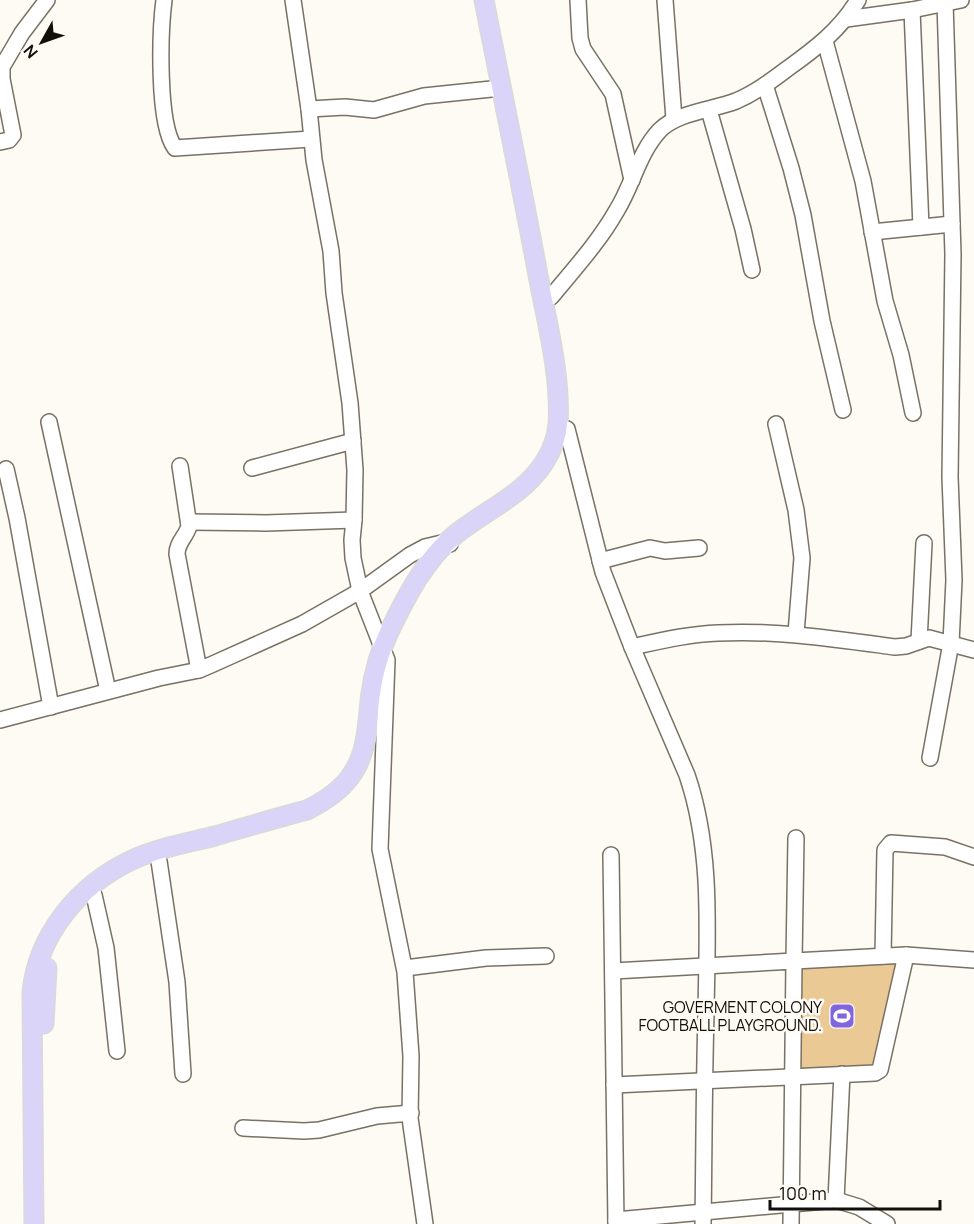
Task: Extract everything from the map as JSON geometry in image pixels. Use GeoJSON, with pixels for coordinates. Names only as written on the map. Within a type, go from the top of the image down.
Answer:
{"type":"FeatureCollection","features":[{"type":"Feature","properties":{"kind":"main road"},"geometry":{"type":"LineString","coordinates":[[34,1224],[32,992],[34,971],[55,926],[91,886],[131,860],[307,810],[322,802],[342,786],[356,767],[366,739],[371,692],[377,664],[418,591],[462,529],[518,492],[534,478],[554,444],[558,426],[556,376],[484,0]]}},
{"type":"Feature","properties":{"kind":"main road"},"geometry":{"type":"LineString","coordinates":[[450,544],[516,505],[543,482],[557,459],[567,429],[568,411],[564,368],[495,0]]}},
{"type":"Feature","properties":{"kind":"main road"},"geometry":{"type":"LineString","coordinates":[[43,1224],[41,1178],[45,975],[56,941],[70,920],[94,895],[132,871],[159,861],[284,827],[319,814],[345,794],[357,780],[369,759],[384,653]]}},
{"type":"Feature","properties":{"kind":"street"},"geometry":{"type":"LineString","coordinates":[[0,142],[9,140],[13,135],[2,79],[2,67],[22,33],[47,0]]}},
{"type":"Feature","properties":{"kind":"street"},"geometry":{"type":"LineString","coordinates":[[164,0],[161,67],[166,121],[172,144],[176,148],[311,139]]}},
{"type":"Feature","properties":{"kind":"street"},"geometry":{"type":"LineString","coordinates":[[293,0],[309,109],[311,139],[331,251],[334,293],[350,403],[356,478],[352,549],[360,591],[384,653],[380,849],[405,968],[411,1056],[411,1113],[425,1224]]}},
{"type":"Feature","properties":{"kind":"street"},"geometry":{"type":"LineString","coordinates":[[578,0],[580,38],[583,49],[613,94],[632,180]]}},
{"type":"Feature","properties":{"kind":"street"},"geometry":{"type":"LineString","coordinates":[[665,0],[674,119]]}},
{"type":"Feature","properties":{"kind":"street"},"geometry":{"type":"LineString","coordinates":[[551,297],[612,220],[645,150],[661,129],[674,119],[738,100],[765,85],[825,41],[846,19],[858,0]]}},
{"type":"Feature","properties":{"kind":"street"},"geometry":{"type":"LineString","coordinates":[[846,19],[962,0]]}},
{"type":"Feature","properties":{"kind":"street"},"geometry":{"type":"LineString","coordinates":[[930,758],[951,643],[954,580],[950,477],[952,224],[945,3]]}},
{"type":"Feature","properties":{"kind":"street"},"geometry":{"type":"LineString","coordinates":[[912,10],[921,227]]}},
{"type":"Feature","properties":{"kind":"street"},"geometry":{"type":"LineString","coordinates":[[825,41],[863,181],[885,301],[901,355],[913,413]]}},
{"type":"Feature","properties":{"kind":"street"},"geometry":{"type":"LineString","coordinates":[[765,85],[791,168],[822,321],[843,410]]}},
{"type":"Feature","properties":{"kind":"street"},"geometry":{"type":"LineString","coordinates":[[309,109],[345,107],[374,110],[424,96],[501,88]]}},
{"type":"Feature","properties":{"kind":"street"},"geometry":{"type":"LineString","coordinates":[[709,110],[744,229],[752,270]]}},
{"type":"Feature","properties":{"kind":"street"},"geometry":{"type":"LineString","coordinates":[[872,232],[952,224]]}},
{"type":"Feature","properties":{"kind":"street"},"geometry":{"type":"LineString","coordinates":[[49,422],[108,691]]}},
{"type":"Feature","properties":{"kind":"street"},"geometry":{"type":"LineString","coordinates":[[776,424],[796,510],[802,558],[796,633]]}},
{"type":"Feature","properties":{"kind":"street"},"geometry":{"type":"LineString","coordinates":[[567,429],[600,561],[632,647],[687,775],[698,814],[706,866],[704,1218]]}},
{"type":"Feature","properties":{"kind":"street"},"geometry":{"type":"LineString","coordinates":[[252,468],[353,441]]}},
{"type":"Feature","properties":{"kind":"street"},"geometry":{"type":"LineString","coordinates":[[180,466],[189,522],[188,532],[177,545],[177,554],[199,670]]}},
{"type":"Feature","properties":{"kind":"street"},"geometry":{"type":"LineString","coordinates":[[6,469],[51,707]]}},
{"type":"Feature","properties":{"kind":"street"},"geometry":{"type":"LineString","coordinates":[[189,522],[266,523],[354,520]]}},
{"type":"Feature","properties":{"kind":"street"},"geometry":{"type":"LineString","coordinates":[[920,641],[924,543]]}},
{"type":"Feature","properties":{"kind":"street"},"geometry":{"type":"LineString","coordinates":[[0,720],[108,691],[199,670],[274,638],[360,591],[425,547],[450,544]]}},
{"type":"Feature","properties":{"kind":"street"},"geometry":{"type":"LineString","coordinates":[[600,561],[650,548],[665,551],[699,548]]}},
{"type":"Feature","properties":{"kind":"street"},"geometry":{"type":"LineString","coordinates":[[632,647],[684,636],[718,633],[796,633],[896,647],[929,639],[974,650]]}},
{"type":"Feature","properties":{"kind":"street"},"geometry":{"type":"LineString","coordinates":[[791,1224],[796,838]]}},
{"type":"Feature","properties":{"kind":"street"},"geometry":{"type":"LineString","coordinates":[[883,956],[886,847],[891,843],[930,845],[945,847],[974,857]]}},
{"type":"Feature","properties":{"kind":"street"},"geometry":{"type":"LineString","coordinates":[[611,855],[616,1222],[704,1218],[793,1204],[836,1200],[859,1207],[882,1223]]}},
{"type":"Feature","properties":{"kind":"street"},"geometry":{"type":"LineString","coordinates":[[159,861],[177,982],[183,1074]]}},
{"type":"Feature","properties":{"kind":"street"},"geometry":{"type":"LineString","coordinates":[[94,895],[105,948],[117,1051]]}},
{"type":"Feature","properties":{"kind":"street"},"geometry":{"type":"LineString","coordinates":[[613,971],[706,964],[906,955],[974,960]]}},
{"type":"Feature","properties":{"kind":"street"},"geometry":{"type":"LineString","coordinates":[[614,1085],[875,1073],[881,1068],[906,955]]}},
{"type":"Feature","properties":{"kind":"street"},"geometry":{"type":"LineString","coordinates":[[405,968],[486,958],[546,956]]}},
{"type":"Feature","properties":{"kind":"street"},"geometry":{"type":"LineString","coordinates":[[836,1200],[842,1074]]}},
{"type":"Feature","properties":{"kind":"street"},"geometry":{"type":"LineString","coordinates":[[243,1128],[319,1130],[376,1116],[411,1113]]}},
{"type":"Feature","properties":{"kind":"shaded area","name":"GOVERMENT COLONY FOOTBALL PLAYGROUND."},"geometry":{"type":"Polygon","coordinates":[[[904,957],[875,1070],[794,1075],[798,963],[904,957]]]}},
{"type":"Feature","properties":{"kind":"place","name":"GOVERMENT COLONY FOOTBALL PLAYGROUND."},"geometry":{"type":"Point","coordinates":[842,1016]}}]}
